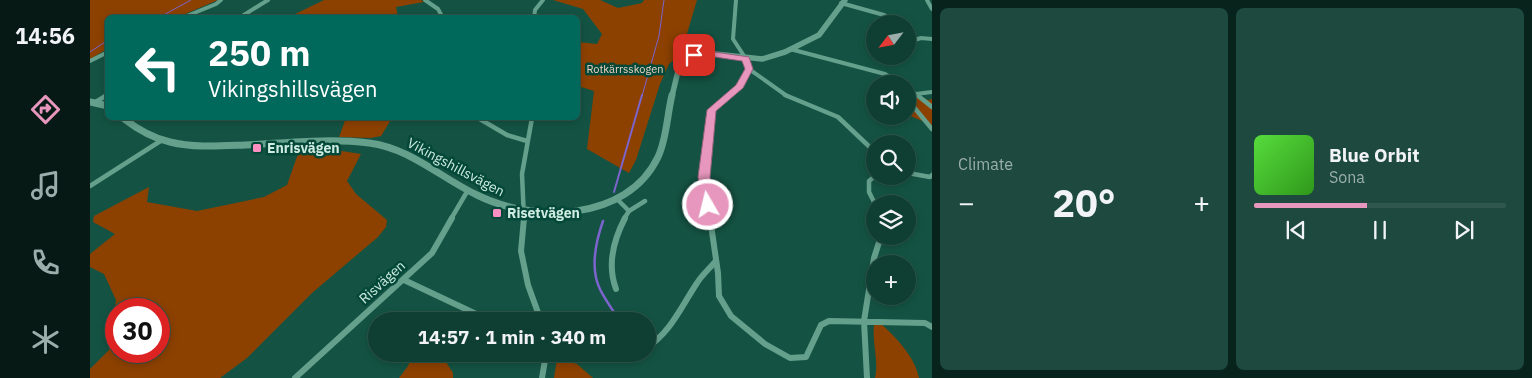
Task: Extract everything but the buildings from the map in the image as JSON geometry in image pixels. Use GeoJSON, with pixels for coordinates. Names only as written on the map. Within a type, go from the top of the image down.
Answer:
{"type":"FeatureCollection","features":[{"type":"Feature","properties":{"kind":"street"},"geometry":{"type":"LineString","coordinates":[[189,15],[221,0]]}},
{"type":"Feature","properties":{"kind":"street"},"geometry":{"type":"LineString","coordinates":[[243,15],[268,0]]}},
{"type":"Feature","properties":{"kind":"street"},"geometry":{"type":"LineString","coordinates":[[425,0],[438,9],[441,15]]}},
{"type":"Feature","properties":{"kind":"street"},"geometry":{"type":"LineString","coordinates":[[534,15],[535,10],[543,0]]}},
{"type":"Feature","properties":{"kind":"street"},"geometry":{"type":"LineString","coordinates":[[736,0],[732,39],[746,59],[749,69],[788,96],[838,116],[866,143]]}},
{"type":"Feature","properties":{"kind":"street"},"geometry":{"type":"LineString","coordinates":[[927,0],[932,7]]}},
{"type":"Feature","properties":{"kind":"street"},"geometry":{"type":"LineString","coordinates":[[843,2],[884,15]]}},
{"type":"Feature","properties":{"kind":"street","name":"Vikingshillsvägen"},"geometry":{"type":"LineString","coordinates":[[126,120],[136,128],[162,140],[181,144],[348,142],[383,145],[409,156],[496,204],[525,210],[578,211],[601,205],[616,198],[642,181],[657,158],[682,63],[691,56],[708,53],[746,59],[765,59],[822,33],[843,2]]}},
{"type":"Feature","properties":{"kind":"street"},"geometry":{"type":"LineString","coordinates":[[916,40],[932,39]]}},
{"type":"Feature","properties":{"kind":"street"},"geometry":{"type":"LineString","coordinates":[[790,49],[887,75]]}},
{"type":"Feature","properties":{"kind":"street"},"geometry":{"type":"LineString","coordinates":[[90,61],[105,54]]}},
{"type":"Feature","properties":{"kind":"street"},"geometry":{"type":"LineString","coordinates":[[749,69],[740,86],[711,110],[704,177],[719,296],[731,316],[765,344],[790,358],[806,357],[821,325],[829,320],[925,323],[932,327]]}},
{"type":"Feature","properties":{"kind":"street"},"geometry":{"type":"LineString","coordinates":[[916,94],[932,92]]}},
{"type":"Feature","properties":{"kind":"street"},"geometry":{"type":"LineString","coordinates":[[916,94],[932,107]]}},
{"type":"Feature","properties":{"kind":"street"},"geometry":{"type":"LineString","coordinates":[[92,102],[105,96]]}},
{"type":"Feature","properties":{"kind":"street"},"geometry":{"type":"LineString","coordinates":[[92,102],[105,105]]}},
{"type":"Feature","properties":{"kind":"street"},"geometry":{"type":"LineString","coordinates":[[916,110],[932,129]]}},
{"type":"Feature","properties":{"kind":"street"},"geometry":{"type":"LineString","coordinates":[[481,120],[504,135],[515,140],[526,141]]}},
{"type":"Feature","properties":{"kind":"street"},"geometry":{"type":"LineString","coordinates":[[531,120],[526,141],[522,174],[525,210],[521,237],[523,268],[538,312]]}},
{"type":"Feature","properties":{"kind":"street"},"geometry":{"type":"LineString","coordinates":[[90,186],[162,140]]}},
{"type":"Feature","properties":{"kind":"street"},"geometry":{"type":"LineString","coordinates":[[916,174],[931,177]]}},
{"type":"Feature","properties":{"kind":"street","name":"Risvägen"},"geometry":{"type":"LineString","coordinates":[[295,378],[404,280],[439,244],[456,207],[468,190]]}},
{"type":"Feature","properties":{"kind":"street"},"geometry":{"type":"LineString","coordinates":[[616,198],[629,211]]}},
{"type":"Feature","properties":{"kind":"street"},"geometry":{"type":"LineString","coordinates":[[616,289],[610,276],[613,254],[622,224],[629,211],[644,201]]}},
{"type":"Feature","properties":{"kind":"street"},"geometry":{"type":"LineString","coordinates":[[867,378],[864,321],[874,258],[878,245]]}},
{"type":"Feature","properties":{"kind":"street"},"geometry":{"type":"LineString","coordinates":[[656,343],[685,304],[698,282],[716,262]]}},
{"type":"Feature","properties":{"kind":"street"},"geometry":{"type":"LineString","coordinates":[[404,280],[472,312]]}},
{"type":"Feature","properties":{"kind":"street"},"geometry":{"type":"LineString","coordinates":[[542,378],[545,362]]}},
{"type":"Feature","properties":{"kind":"green space"},"geometry":{"type":"Polygon","coordinates":[[[90,0],[218,0],[183,15],[105,15],[105,50],[90,59],[90,0]]]}},
{"type":"Feature","properties":{"kind":"green space"},"geometry":{"type":"Polygon","coordinates":[[[324,0],[421,0],[424,2],[396,7],[398,15],[293,15],[324,0]]]}},
{"type":"Feature","properties":{"kind":"green space","name":"Rotkärrsskogen"},"geometry":{"type":"Polygon","coordinates":[[[553,0],[600,0],[618,8],[642,3],[644,0],[697,0],[681,54],[669,64],[660,84],[636,160],[629,173],[587,149],[594,91],[580,87],[580,42],[597,44],[602,34],[583,9],[553,0]]]}},
{"type":"Feature","properties":{"kind":"green space"},"geometry":{"type":"Polygon","coordinates":[[[916,98],[932,99],[932,125],[916,118],[916,98]]]}},
{"type":"Feature","properties":{"kind":"green space"},"geometry":{"type":"Polygon","coordinates":[[[345,120],[391,120],[381,136],[371,138],[339,137],[345,120]]]}},
{"type":"Feature","properties":{"kind":"green space"},"geometry":{"type":"Polygon","coordinates":[[[329,149],[361,154],[347,181],[356,194],[387,220],[386,227],[378,237],[312,293],[247,358],[220,378],[90,378],[90,369],[105,354],[105,363],[170,363],[170,298],[115,298],[104,274],[90,267],[90,254],[115,234],[93,222],[94,216],[149,187],[147,202],[197,211],[264,197],[287,185],[299,151],[329,149]]]}},
{"type":"Feature","properties":{"kind":"green space"},"geometry":{"type":"Polygon","coordinates":[[[880,323],[909,355],[919,378],[875,378],[874,325],[880,323]]]}},
{"type":"Feature","properties":{"kind":"green space"},"geometry":{"type":"Polygon","coordinates":[[[410,362],[446,362],[453,373],[453,378],[399,378],[410,362]]]}},
{"type":"Feature","properties":{"kind":"green space"},"geometry":{"type":"Polygon","coordinates":[[[557,362],[569,362],[577,364],[593,378],[554,378],[557,362]]]}},
{"type":"Feature","properties":{"kind":"waterway"},"geometry":{"type":"LineString","coordinates":[[164,15],[191,0]]}},
{"type":"Feature","properties":{"kind":"waterway"},"geometry":{"type":"LineString","coordinates":[[642,96],[659,36],[664,0]]}},
{"type":"Feature","properties":{"kind":"waterway"},"geometry":{"type":"LineString","coordinates":[[90,52],[105,42]]}},
{"type":"Feature","properties":{"kind":"waterway"},"geometry":{"type":"LineString","coordinates":[[614,192],[642,95]]}},
{"type":"Feature","properties":{"kind":"waterway"},"geometry":{"type":"LineString","coordinates":[[603,221],[596,245],[595,271],[601,291],[614,312]]}},
{"type":"Feature","properties":{"kind":"place","name":"Enrisvägen"},"geometry":{"type":"Point","coordinates":[257,148]}},
{"type":"Feature","properties":{"kind":"place","name":"Risetvägen"},"geometry":{"type":"Point","coordinates":[497,213]}},
{"type":"Feature","properties":{"kind":"route"},"geometry":{"type":"LineString","coordinates":[[694,55],[708,53],[746,59],[749,69],[740,86],[711,110],[704,177],[708,205]]}}]}
